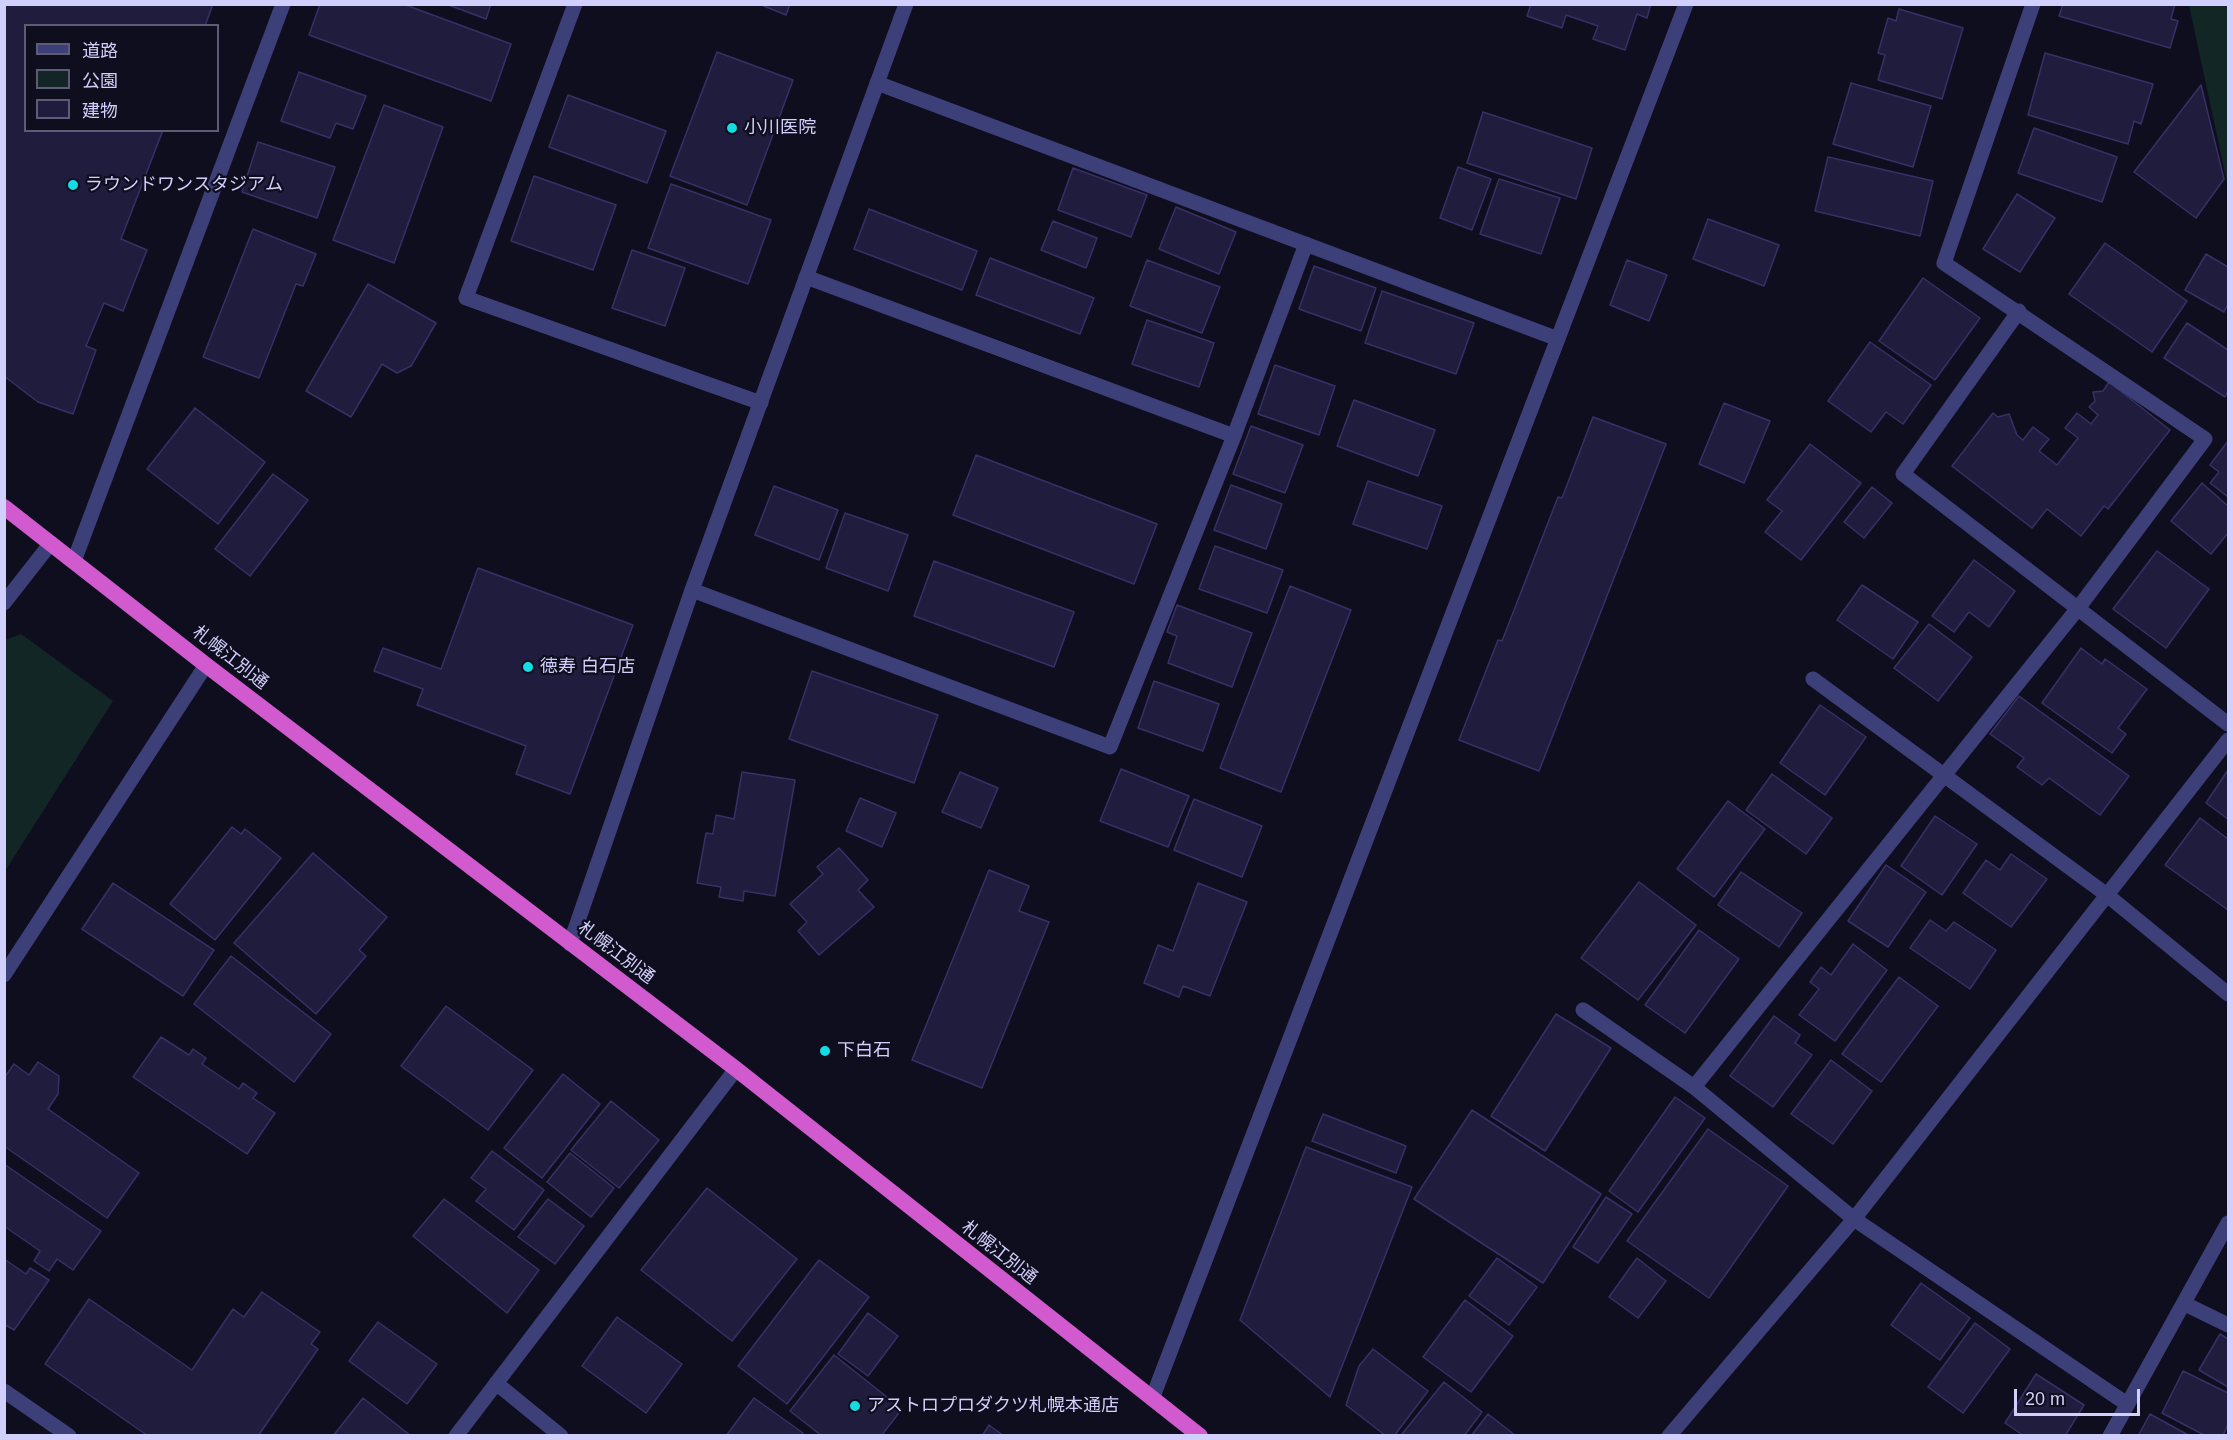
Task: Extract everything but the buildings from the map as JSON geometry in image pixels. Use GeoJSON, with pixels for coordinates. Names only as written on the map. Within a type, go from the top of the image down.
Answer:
{"type":"FeatureCollection","features":[{"type":"Feature","properties":{"kind":"highway","name":"札幌江別通"},"geometry":{"type":"LineString","coordinates":[[4,507],[206,665],[736,1069],[1200,1436]]}},
{"type":"Feature","properties":{"kind":"street"},"geometry":{"type":"LineString","coordinates":[[74,561],[283,4]]}},
{"type":"Feature","properties":{"kind":"street"},"geometry":{"type":"LineString","coordinates":[[575,4],[466,298],[761,403]]}},
{"type":"Feature","properties":{"kind":"street"},"geometry":{"type":"LineString","coordinates":[[570,944],[692,591],[906,4]]}},
{"type":"Feature","properties":{"kind":"street"},"geometry":{"type":"LineString","coordinates":[[1152,1399],[1686,4]]}},
{"type":"Feature","properties":{"kind":"street"},"geometry":{"type":"LineString","coordinates":[[1694,1087],[2079,607],[2205,440],[2019,311],[1944,263],[2033,4]]}},
{"type":"Feature","properties":{"kind":"street"},"geometry":{"type":"LineString","coordinates":[[877,82],[1558,339]]}},
{"type":"Feature","properties":{"kind":"street"},"geometry":{"type":"LineString","coordinates":[[692,591],[1110,747],[1234,436],[1306,244]]}},
{"type":"Feature","properties":{"kind":"street"},"geometry":{"type":"LineString","coordinates":[[806,277],[1234,436]]}},
{"type":"Feature","properties":{"kind":"street"},"geometry":{"type":"LineString","coordinates":[[2019,311],[1903,474],[2229,723]]}},
{"type":"Feature","properties":{"kind":"street"},"geometry":{"type":"LineString","coordinates":[[4,603],[51,543]]}},
{"type":"Feature","properties":{"kind":"street"},"geometry":{"type":"LineString","coordinates":[[4,975],[206,665]]}},
{"type":"Feature","properties":{"kind":"street"},"geometry":{"type":"LineString","coordinates":[[1813,679],[2107,895],[2229,994]]}},
{"type":"Feature","properties":{"kind":"street"},"geometry":{"type":"LineString","coordinates":[[1670,1436],[1854,1219],[2229,740]]}},
{"type":"Feature","properties":{"kind":"street"},"geometry":{"type":"LineString","coordinates":[[1583,1010],[1694,1087],[1854,1219],[2127,1404]]}},
{"type":"Feature","properties":{"kind":"street"},"geometry":{"type":"LineString","coordinates":[[456,1436],[736,1069]]}},
{"type":"Feature","properties":{"kind":"street"},"geometry":{"type":"LineString","coordinates":[[2110,1436],[2229,1223]]}},
{"type":"Feature","properties":{"kind":"street"},"geometry":{"type":"LineString","coordinates":[[2185,1304],[2229,1325]]}},
{"type":"Feature","properties":{"kind":"street"},"geometry":{"type":"LineString","coordinates":[[496,1383],[561,1436]]}},
{"type":"Feature","properties":{"kind":"street"},"geometry":{"type":"LineString","coordinates":[[4,1391],[69,1436]]}},
{"type":"Feature","properties":{"kind":"green space"},"geometry":{"type":"Polygon","coordinates":[[[2189,5],[2228,5],[2228,187],[2189,5]]]}},
{"type":"Feature","properties":{"kind":"green space"},"geometry":{"type":"Polygon","coordinates":[[[21,634],[113,701],[5,871],[5,640],[21,634]]]}},
{"type":"Feature","properties":{"kind":"place","name":"小川医院"},"geometry":{"type":"Point","coordinates":[732,128]}},
{"type":"Feature","properties":{"kind":"place","name":"ラウンドワンスタジアム"},"geometry":{"type":"Point","coordinates":[73,185]}},
{"type":"Feature","properties":{"kind":"place","name":"徳寿 白石店"},"geometry":{"type":"Point","coordinates":[528,667]}},
{"type":"Feature","properties":{"kind":"place","name":"下白石"},"geometry":{"type":"Point","coordinates":[825,1051]}},
{"type":"Feature","properties":{"kind":"place","name":"アストロプロダクツ札幌本通店"},"geometry":{"type":"Point","coordinates":[855,1406]}}]}
